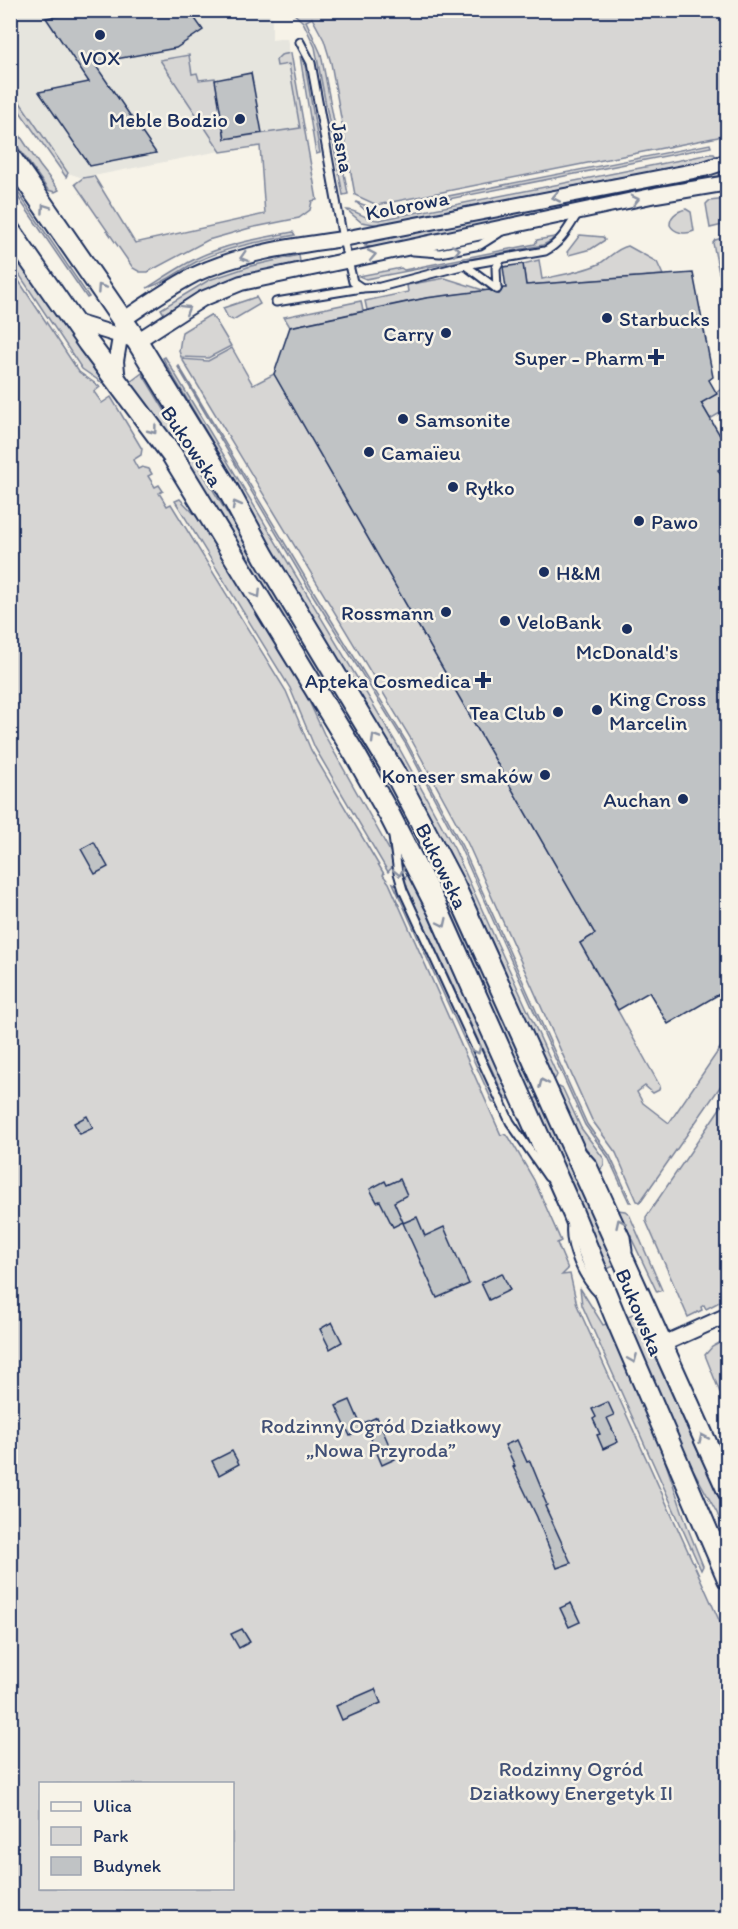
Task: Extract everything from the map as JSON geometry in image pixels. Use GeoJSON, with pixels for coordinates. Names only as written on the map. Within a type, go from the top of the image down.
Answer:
{"type":"FeatureCollection","features":[{"type":"Feature","properties":{"kind":"main road","name":"Bukowska"},"geometry":{"type":"LineString","coordinates":[[10,157],[227,488],[264,556],[363,719],[424,826],[455,887],[728,1491]]}},
{"type":"Feature","properties":{"kind":"main road","name":"Bukowska"},"geometry":{"type":"LineString","coordinates":[[10,231],[72,321],[172,455],[338,726],[389,814],[442,921],[573,1214],[610,1306],[728,1579]]}},
{"type":"Feature","properties":{"kind":"street","name":"Kolorowa"},"geometry":{"type":"LineString","coordinates":[[126,332],[177,285],[217,266],[252,255],[301,245],[343,240],[704,169],[728,161]]}},
{"type":"Feature","properties":{"kind":"street","name":"Kolorowa"},"geometry":{"type":"LineString","coordinates":[[126,332],[216,292],[261,278],[672,192],[728,183]]}},
{"type":"Feature","properties":{"kind":"street"},"geometry":{"type":"LineString","coordinates":[[72,321],[126,332],[116,361],[118,383]]}},
{"type":"Feature","properties":{"kind":"street"},"geometry":{"type":"LineString","coordinates":[[661,1345],[728,1315]]}},
{"type":"Feature","properties":{"kind":"lane","name":"Jasna"},"geometry":{"type":"LineString","coordinates":[[300,42],[311,63],[347,260],[354,282],[362,288]]}},
{"type":"Feature","properties":{"kind":"lane"},"geometry":{"type":"LineString","coordinates":[[276,302],[380,287],[465,265],[546,251],[554,247],[563,237],[578,213]]}},
{"type":"Feature","properties":{"kind":"lane"},"geometry":{"type":"LineString","coordinates":[[465,265],[498,289],[496,268],[501,259]]}},
{"type":"Feature","properties":{"kind":"shaded area"},"geometry":{"type":"Polygon","coordinates":[[[10,11],[267,11],[272,18],[272,40],[287,38],[306,137],[83,178],[68,173],[11,89],[10,11]]]}},
{"type":"Feature","properties":{"kind":"green space"},"geometry":{"type":"Polygon","coordinates":[[[291,11],[727,11],[727,127],[718,137],[377,205],[355,195],[331,63],[324,40],[312,18],[306,21],[321,54],[348,194],[343,195],[315,47],[303,22],[291,11]]]}},
{"type":"Feature","properties":{"kind":"green space"},"geometry":{"type":"Polygon","coordinates":[[[291,53],[317,200],[312,201],[310,210],[299,218],[208,240],[148,272],[140,272],[133,268],[75,184],[83,178],[94,176],[135,243],[265,214],[260,146],[221,152],[160,60],[189,55],[192,74],[197,73],[199,80],[215,78],[225,139],[300,128],[289,64],[277,66],[276,60],[281,55],[291,53]]]}},
{"type":"Feature","properties":{"kind":"green space"},"geometry":{"type":"Polygon","coordinates":[[[300,56],[305,65],[320,153],[316,154],[300,56]]]}},
{"type":"Feature","properties":{"kind":"green space"},"geometry":{"type":"Polygon","coordinates":[[[11,89],[68,173],[66,177],[11,99],[11,89]]]}},
{"type":"Feature","properties":{"kind":"green space"},"geometry":{"type":"Polygon","coordinates":[[[11,122],[59,190],[55,192],[48,190],[11,137],[11,122]]]}},
{"type":"Feature","properties":{"kind":"green space"},"geometry":{"type":"Polygon","coordinates":[[[710,144],[711,147],[378,213],[366,211],[356,202],[378,210],[710,144]]]}},
{"type":"Feature","properties":{"kind":"green space"},"geometry":{"type":"Polygon","coordinates":[[[714,154],[718,159],[652,174],[615,178],[380,225],[361,222],[347,210],[379,220],[714,154]]]}},
{"type":"Feature","properties":{"kind":"green space"},"geometry":{"type":"Polygon","coordinates":[[[719,170],[720,179],[375,247],[365,246],[368,242],[719,170]]]}},
{"type":"Feature","properties":{"kind":"green space"},"geometry":{"type":"Polygon","coordinates":[[[11,182],[89,297],[87,298],[11,187],[11,182]]]}},
{"type":"Feature","properties":{"kind":"green space"},"geometry":{"type":"Polygon","coordinates":[[[727,199],[727,224],[710,228],[706,204],[709,201],[727,199]]]}},
{"type":"Feature","properties":{"kind":"green space"},"geometry":{"type":"Polygon","coordinates":[[[686,209],[691,212],[694,231],[687,233],[674,230],[670,225],[671,219],[675,214],[686,209]]]}},
{"type":"Feature","properties":{"kind":"green space"},"geometry":{"type":"Polygon","coordinates":[[[293,232],[295,235],[220,252],[147,288],[195,259],[218,249],[293,232]]]}},
{"type":"Feature","properties":{"kind":"green space"},"geometry":{"type":"Polygon","coordinates":[[[580,235],[603,237],[605,240],[591,249],[569,255],[567,252],[580,235]]]}},
{"type":"Feature","properties":{"kind":"green space"},"geometry":{"type":"Polygon","coordinates":[[[554,237],[543,245],[366,279],[359,276],[401,268],[404,270],[535,244],[537,240],[554,237]]]}},
{"type":"Feature","properties":{"kind":"green space"},"geometry":{"type":"Polygon","coordinates":[[[727,237],[727,272],[719,273],[713,243],[715,240],[727,237]]]}},
{"type":"Feature","properties":{"kind":"green space"},"geometry":{"type":"Polygon","coordinates":[[[10,246],[107,382],[104,384],[82,369],[11,262],[10,246]]]}},
{"type":"Feature","properties":{"kind":"green space"},"geometry":{"type":"Polygon","coordinates":[[[628,246],[657,262],[663,275],[526,285],[523,264],[539,260],[542,279],[592,267],[628,246]]]}},
{"type":"Feature","properties":{"kind":"green space"},"geometry":{"type":"Polygon","coordinates":[[[299,255],[300,262],[230,279],[194,295],[164,314],[161,309],[209,280],[251,266],[299,255]]]}},
{"type":"Feature","properties":{"kind":"green space"},"geometry":{"type":"Polygon","coordinates":[[[11,269],[79,372],[100,387],[94,392],[102,403],[111,397],[142,449],[141,455],[133,460],[138,469],[142,467],[149,469],[152,474],[148,476],[155,487],[159,485],[163,491],[159,493],[167,506],[171,504],[286,691],[311,750],[389,883],[501,1135],[509,1137],[534,1180],[561,1241],[557,1243],[568,1269],[562,1275],[570,1274],[577,1305],[728,1640],[727,1918],[11,1918],[11,269]]]}},
{"type":"Feature","properties":{"kind":"green space"},"geometry":{"type":"Polygon","coordinates":[[[445,278],[486,291],[426,298],[367,310],[365,301],[408,292],[407,285],[445,278]]]}},
{"type":"Feature","properties":{"kind":"green space"},"geometry":{"type":"Polygon","coordinates":[[[256,297],[260,304],[233,320],[228,318],[223,308],[256,297]]]}},
{"type":"Feature","properties":{"kind":"green space"},"geometry":{"type":"Polygon","coordinates":[[[361,301],[363,311],[290,327],[284,317],[361,301]]]}},
{"type":"Feature","properties":{"kind":"green space"},"geometry":{"type":"Polygon","coordinates":[[[210,315],[231,346],[208,358],[181,357],[179,351],[182,332],[210,315]]]}},
{"type":"Feature","properties":{"kind":"green space"},"geometry":{"type":"Polygon","coordinates":[[[232,348],[253,385],[274,374],[595,934],[580,943],[660,1086],[659,1090],[653,1093],[645,1086],[637,1092],[643,1103],[669,1123],[727,1038],[727,1077],[640,1202],[637,1201],[616,1153],[592,1120],[468,844],[411,739],[182,359],[208,361],[232,348]]]}},
{"type":"Feature","properties":{"kind":"green space"},"geometry":{"type":"Polygon","coordinates":[[[165,357],[398,746],[455,850],[557,1075],[555,1079],[551,1081],[271,552],[237,483],[167,366],[163,358],[165,357]]]}},
{"type":"Feature","properties":{"kind":"green space"},"geometry":{"type":"Polygon","coordinates":[[[179,366],[406,741],[462,846],[587,1124],[610,1156],[631,1202],[608,1157],[585,1125],[460,847],[405,743],[309,589],[179,366]]]}},
{"type":"Feature","properties":{"kind":"green space"},"geometry":{"type":"Polygon","coordinates":[[[142,373],[394,788],[459,916],[536,1087],[528,1091],[451,920],[129,383],[142,373]]]}},
{"type":"Feature","properties":{"kind":"green space"},"geometry":{"type":"Polygon","coordinates":[[[723,388],[727,389],[727,409],[710,419],[701,403],[723,388]]]}},
{"type":"Feature","properties":{"kind":"green space"},"geometry":{"type":"Polygon","coordinates":[[[180,499],[200,520],[296,673],[324,734],[392,855],[394,865],[388,872],[315,748],[290,688],[175,501],[180,499]]]}},
{"type":"Feature","properties":{"kind":"green space"},"geometry":{"type":"Polygon","coordinates":[[[409,873],[512,1097],[506,1100],[406,885],[405,877],[409,873]]]}},
{"type":"Feature","properties":{"kind":"green space"},"geometry":{"type":"Polygon","coordinates":[[[393,883],[397,885],[498,1103],[493,1103],[393,883]]]}},
{"type":"Feature","properties":{"kind":"green space"},"geometry":{"type":"Polygon","coordinates":[[[559,1087],[563,1089],[581,1128],[604,1159],[604,1165],[600,1170],[574,1132],[555,1089],[559,1087]]]}},
{"type":"Feature","properties":{"kind":"green space"},"geometry":{"type":"Polygon","coordinates":[[[540,1096],[616,1265],[605,1270],[532,1100],[540,1096]]]}},
{"type":"Feature","properties":{"kind":"green space"},"geometry":{"type":"Polygon","coordinates":[[[727,1098],[727,1298],[706,1309],[704,1305],[701,1307],[702,1310],[688,1317],[646,1217],[727,1098]]]}},
{"type":"Feature","properties":{"kind":"green space"},"geometry":{"type":"Polygon","coordinates":[[[618,1210],[629,1214],[662,1290],[657,1292],[618,1210]]]}},
{"type":"Feature","properties":{"kind":"green space"},"geometry":{"type":"Polygon","coordinates":[[[580,1288],[603,1325],[607,1324],[662,1452],[703,1566],[701,1570],[582,1305],[580,1288]]]}},
{"type":"Feature","properties":{"kind":"green space"},"geometry":{"type":"Polygon","coordinates":[[[635,1313],[727,1515],[727,1537],[717,1513],[688,1460],[626,1317],[635,1313]]]}},
{"type":"Feature","properties":{"kind":"green space"},"geometry":{"type":"Polygon","coordinates":[[[721,1342],[727,1347],[727,1410],[705,1355],[721,1342]]]}},
{"type":"Feature","properties":{"kind":"building"},"geometry":{"type":"Polygon","coordinates":[[[87,10],[189,10],[203,30],[176,48],[94,63],[156,153],[90,166],[39,92],[89,82],[46,18],[87,10]]]}},
{"type":"Feature","properties":{"kind":"building","name":"Meble Bodzio"},"geometry":{"type":"Polygon","coordinates":[[[251,73],[262,133],[225,139],[215,80],[251,73]]]}},
{"type":"Feature","properties":{"kind":"building","name":"King Cross Marcelin"},"geometry":{"type":"Polygon","coordinates":[[[523,264],[526,285],[693,273],[713,377],[709,380],[717,394],[701,403],[728,449],[728,464],[718,470],[728,487],[728,989],[668,1024],[649,992],[618,1010],[580,943],[595,934],[274,374],[290,327],[426,298],[489,290],[499,294],[503,288],[506,288],[503,267],[523,264]]]}},
{"type":"Feature","properties":{"kind":"building"},"geometry":{"type":"Polygon","coordinates":[[[94,842],[108,867],[95,874],[81,849],[94,842]]]}},
{"type":"Feature","properties":{"kind":"building"},"geometry":{"type":"Polygon","coordinates":[[[87,1116],[93,1128],[80,1134],[74,1123],[87,1116]]]}},
{"type":"Feature","properties":{"kind":"building"},"geometry":{"type":"Polygon","coordinates":[[[400,1179],[407,1195],[394,1202],[403,1222],[393,1227],[380,1201],[377,1202],[370,1189],[385,1181],[387,1185],[400,1179]]]}},
{"type":"Feature","properties":{"kind":"building"},"geometry":{"type":"Polygon","coordinates":[[[417,1217],[425,1236],[444,1227],[469,1284],[437,1298],[403,1223],[417,1217]]]}},
{"type":"Feature","properties":{"kind":"building"},"geometry":{"type":"Polygon","coordinates":[[[502,1273],[510,1290],[489,1300],[481,1283],[502,1273]]]}},
{"type":"Feature","properties":{"kind":"building"},"geometry":{"type":"Polygon","coordinates":[[[332,1322],[342,1342],[330,1349],[320,1329],[332,1322]]]}},
{"type":"Feature","properties":{"kind":"building"},"geometry":{"type":"Polygon","coordinates":[[[350,1400],[363,1430],[350,1436],[336,1406],[350,1400]]]}},
{"type":"Feature","properties":{"kind":"building"},"geometry":{"type":"Polygon","coordinates":[[[608,1402],[614,1415],[607,1418],[618,1442],[603,1449],[597,1435],[600,1434],[593,1419],[596,1417],[592,1409],[608,1402]]]}},
{"type":"Feature","properties":{"kind":"building"},"geometry":{"type":"Polygon","coordinates":[[[377,1417],[395,1459],[382,1465],[364,1423],[377,1417]]]}},
{"type":"Feature","properties":{"kind":"building"},"geometry":{"type":"Polygon","coordinates":[[[517,1440],[527,1462],[530,1461],[544,1495],[547,1505],[545,1506],[571,1563],[557,1568],[505,1445],[517,1440]]]}},
{"type":"Feature","properties":{"kind":"building"},"geometry":{"type":"Polygon","coordinates":[[[232,1451],[239,1464],[219,1475],[212,1461],[232,1451]]]}},
{"type":"Feature","properties":{"kind":"building"},"geometry":{"type":"Polygon","coordinates":[[[571,1603],[580,1622],[569,1627],[560,1608],[571,1603]]]}},
{"type":"Feature","properties":{"kind":"building"},"geometry":{"type":"Polygon","coordinates":[[[242,1629],[250,1642],[239,1648],[231,1634],[242,1629]]]}},
{"type":"Feature","properties":{"kind":"building"},"geometry":{"type":"Polygon","coordinates":[[[375,1689],[381,1703],[342,1720],[336,1706],[375,1689]]]}},
{"type":"Feature","properties":{"kind":"place","name":"VOX"},"geometry":{"type":"Point","coordinates":[100,35]}},
{"type":"Feature","properties":{"kind":"place","name":"Meble Bodzio"},"geometry":{"type":"Point","coordinates":[240,119]}},
{"type":"Feature","properties":{"kind":"place","name":"Starbucks"},"geometry":{"type":"Point","coordinates":[607,318]}},
{"type":"Feature","properties":{"kind":"place","name":"Carry"},"geometry":{"type":"Point","coordinates":[446,333]}},
{"type":"Feature","properties":{"kind":"place","name":"Super - Pharm"},"geometry":{"type":"Point","coordinates":[656,357]}},
{"type":"Feature","properties":{"kind":"place","name":"Samsonite"},"geometry":{"type":"Point","coordinates":[403,419]}},
{"type":"Feature","properties":{"kind":"place","name":"Camaïeu"},"geometry":{"type":"Point","coordinates":[369,452]}},
{"type":"Feature","properties":{"kind":"place","name":"Ryłko"},"geometry":{"type":"Point","coordinates":[453,487]}},
{"type":"Feature","properties":{"kind":"place","name":"Pawo"},"geometry":{"type":"Point","coordinates":[639,521]}},
{"type":"Feature","properties":{"kind":"place","name":"H&M"},"geometry":{"type":"Point","coordinates":[544,572]}},
{"type":"Feature","properties":{"kind":"place","name":"Rossmann"},"geometry":{"type":"Point","coordinates":[446,612]}},
{"type":"Feature","properties":{"kind":"place","name":"VeloBank"},"geometry":{"type":"Point","coordinates":[505,621]}},
{"type":"Feature","properties":{"kind":"place","name":"McDonald's"},"geometry":{"type":"Point","coordinates":[627,629]}},
{"type":"Feature","properties":{"kind":"place","name":"Apteka Cosmedica"},"geometry":{"type":"Point","coordinates":[483,680]}},
{"type":"Feature","properties":{"kind":"place","name":"King Cross Marcelin"},"geometry":{"type":"Point","coordinates":[597,710]}},
{"type":"Feature","properties":{"kind":"place","name":"Tea Club"},"geometry":{"type":"Point","coordinates":[558,712]}},
{"type":"Feature","properties":{"kind":"place","name":"Koneser smaków"},"geometry":{"type":"Point","coordinates":[545,775]}},
{"type":"Feature","properties":{"kind":"place","name":"Auchan"},"geometry":{"type":"Point","coordinates":[683,799]}},
{"type":"Feature","properties":{"kind":"park label","name":"Rodzinny Ogród Działkowy „Nowa Przyroda”"},"geometry":{"type":"Point","coordinates":[381,1437]}},
{"type":"Feature","properties":{"kind":"park label","name":"Rodzinny Ogród Działkowy Energetyk II"},"geometry":{"type":"Point","coordinates":[571,1780]}}]}
